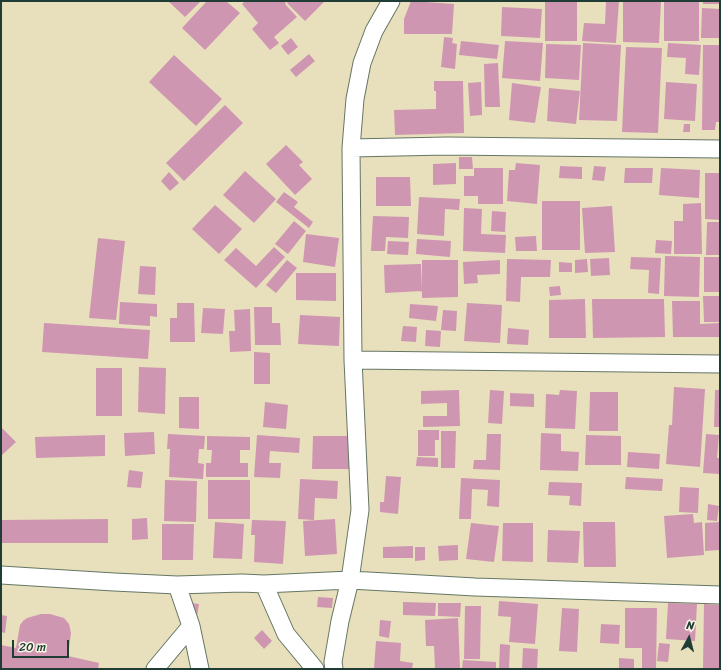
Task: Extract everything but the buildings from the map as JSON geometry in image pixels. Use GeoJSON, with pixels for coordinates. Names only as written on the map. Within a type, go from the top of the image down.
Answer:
{"type":"FeatureCollection","features":[{"type":"Feature","properties":{"kind":"street"},"geometry":{"type":"LineString","coordinates":[[334,669],[333,662],[340,621],[350,580],[360,510],[353,360],[351,148],[355,99],[362,63],[374,32],[391,1]]}},
{"type":"Feature","properties":{"kind":"street"},"geometry":{"type":"LineString","coordinates":[[351,148],[446,146],[720,149]]}},
{"type":"Feature","properties":{"kind":"street"},"geometry":{"type":"LineString","coordinates":[[353,360],[720,364]]}},
{"type":"Feature","properties":{"kind":"street"},"geometry":{"type":"LineString","coordinates":[[1,575],[177,585],[242,583],[264,584],[350,580],[476,587],[720,595]]}},
{"type":"Feature","properties":{"kind":"street"},"geometry":{"type":"LineString","coordinates":[[264,584],[286,634],[315,669]]}},
{"type":"Feature","properties":{"kind":"street"},"geometry":{"type":"LineString","coordinates":[[177,585],[191,626],[200,669]]}},
{"type":"Feature","properties":{"kind":"street"},"geometry":{"type":"LineString","coordinates":[[155,669],[191,626]]}}]}
